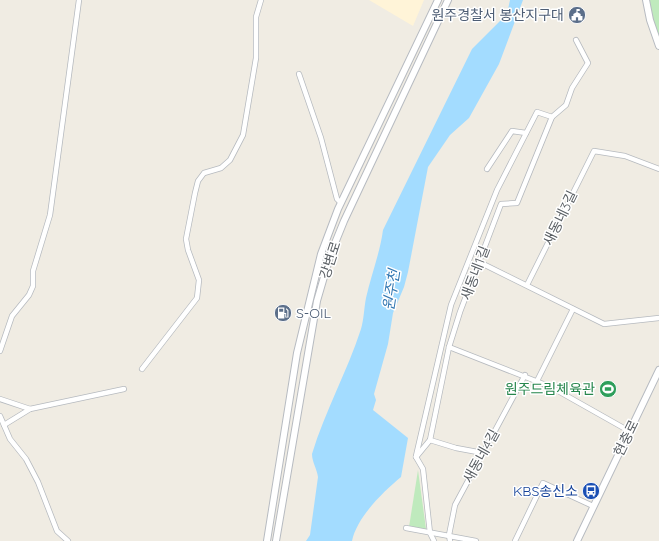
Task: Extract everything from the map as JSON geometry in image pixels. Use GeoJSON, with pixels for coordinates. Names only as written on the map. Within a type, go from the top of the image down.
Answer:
{"type":"FeatureCollection","features":[{"type":"Feature","properties":{"kind":"street"},"geometry":{"type":"LineString","coordinates":[[0,352],[12,316],[29,295],[33,286],[33,271],[50,215],[79,0]]}},
{"type":"Feature","properties":{"kind":"street"},"geometry":{"type":"LineString","coordinates":[[142,369],[197,298],[199,280],[188,250],[186,239],[195,193],[198,181],[204,173],[221,168],[230,160],[243,135],[256,58],[256,17],[261,0]]}},
{"type":"Feature","properties":{"kind":"street","name":"강변로"},"geometry":{"type":"LineString","coordinates":[[267,541],[299,346],[321,254],[342,203],[438,0]]}},
{"type":"Feature","properties":{"kind":"street","name":"강변로"},"geometry":{"type":"LineString","coordinates":[[276,541],[317,301],[331,253],[344,221],[448,0]]}},
{"type":"Feature","properties":{"kind":"street"},"geometry":{"type":"LineString","coordinates":[[646,0],[650,20],[659,46]]}},
{"type":"Feature","properties":{"kind":"street","name":"새동네1길"},"geometry":{"type":"LineString","coordinates":[[416,457],[430,440],[449,347],[460,312],[501,204],[517,203],[552,117],[566,105],[572,88],[588,63],[576,40]]}},
{"type":"Feature","properties":{"kind":"street"},"geometry":{"type":"LineString","coordinates":[[299,74],[321,138],[337,199],[342,203]]}},
{"type":"Feature","properties":{"kind":"street"},"geometry":{"type":"LineString","coordinates":[[434,541],[430,533],[423,469],[416,457],[451,305],[497,190],[537,112],[552,117]]}},
{"type":"Feature","properties":{"kind":"street"},"geometry":{"type":"LineString","coordinates":[[487,169],[512,131],[526,133]]}},
{"type":"Feature","properties":{"kind":"street","name":"새동네3길"},"geometry":{"type":"LineString","coordinates":[[528,285],[594,151],[625,156],[659,169]]}},
{"type":"Feature","properties":{"kind":"street"},"geometry":{"type":"LineString","coordinates":[[479,262],[604,324],[659,318]]}},
{"type":"Feature","properties":{"kind":"street"},"geometry":{"type":"LineString","coordinates":[[537,381],[573,309]]}},
{"type":"Feature","properties":{"kind":"street"},"geometry":{"type":"LineString","coordinates":[[449,347],[525,375],[551,387],[629,431]]}},
{"type":"Feature","properties":{"kind":"street","name":"현충로"},"geometry":{"type":"LineString","coordinates":[[577,541],[659,370]]}},
{"type":"Feature","properties":{"kind":"street","name":"새동네4길"},"geometry":{"type":"LineString","coordinates":[[450,541],[449,535],[455,505],[525,375]]}},
{"type":"Feature","properties":{"kind":"street"},"geometry":{"type":"LineString","coordinates":[[652,384],[659,387]]}},
{"type":"Feature","properties":{"kind":"street"},"geometry":{"type":"LineString","coordinates":[[4,425],[30,409],[124,389]]}},
{"type":"Feature","properties":{"kind":"street"},"geometry":{"type":"LineString","coordinates":[[0,399],[30,409]]}},
{"type":"Feature","properties":{"kind":"street"},"geometry":{"type":"LineString","coordinates":[[0,416],[10,440],[26,459],[38,482],[57,531],[68,541]]}},
{"type":"Feature","properties":{"kind":"street"},"geometry":{"type":"LineString","coordinates":[[430,440],[456,448],[483,453]]}},
{"type":"Feature","properties":{"kind":"street"},"geometry":{"type":"LineString","coordinates":[[515,541],[543,483],[593,506]]}},
{"type":"Feature","properties":{"kind":"street"},"geometry":{"type":"LineString","coordinates":[[406,528],[476,541]]}},
{"type":"Feature","properties":{"kind":"shaded area"},"geometry":{"type":"Polygon","coordinates":[[[369,0],[424,0],[413,26],[369,0]]]}},
{"type":"Feature","properties":{"kind":"green space"},"geometry":{"type":"Polygon","coordinates":[[[647,0],[659,0],[659,35],[652,28],[647,0]]]}},
{"type":"Feature","properties":{"kind":"green space"},"geometry":{"type":"Polygon","coordinates":[[[418,470],[426,529],[409,527],[418,470]]]}},
{"type":"Feature","properties":{"kind":"water","name":"원주천"},"geometry":{"type":"Polygon","coordinates":[[[510,0],[523,0],[499,64],[469,118],[450,135],[428,167],[408,272],[404,287],[393,313],[388,344],[374,394],[376,400],[373,410],[408,438],[401,477],[386,490],[365,514],[359,523],[352,541],[306,541],[310,535],[318,477],[312,454],[323,422],[361,329],[366,298],[380,247],[383,230],[472,49],[507,14],[510,0]]]}},
{"type":"Feature","properties":{"kind":"place","name":"원주경찰서 봉산지구대"},"geometry":{"type":"Point","coordinates":[577,15]}},
{"type":"Feature","properties":{"kind":"place","name":"S-OIL"},"geometry":{"type":"Point","coordinates":[283,313]}},
{"type":"Feature","properties":{"kind":"place","name":"원주드림체육관"},"geometry":{"type":"Point","coordinates":[608,389]}},
{"type":"Feature","properties":{"kind":"place","name":"KBS송신소"},"geometry":{"type":"Point","coordinates":[591,491]}}]}
